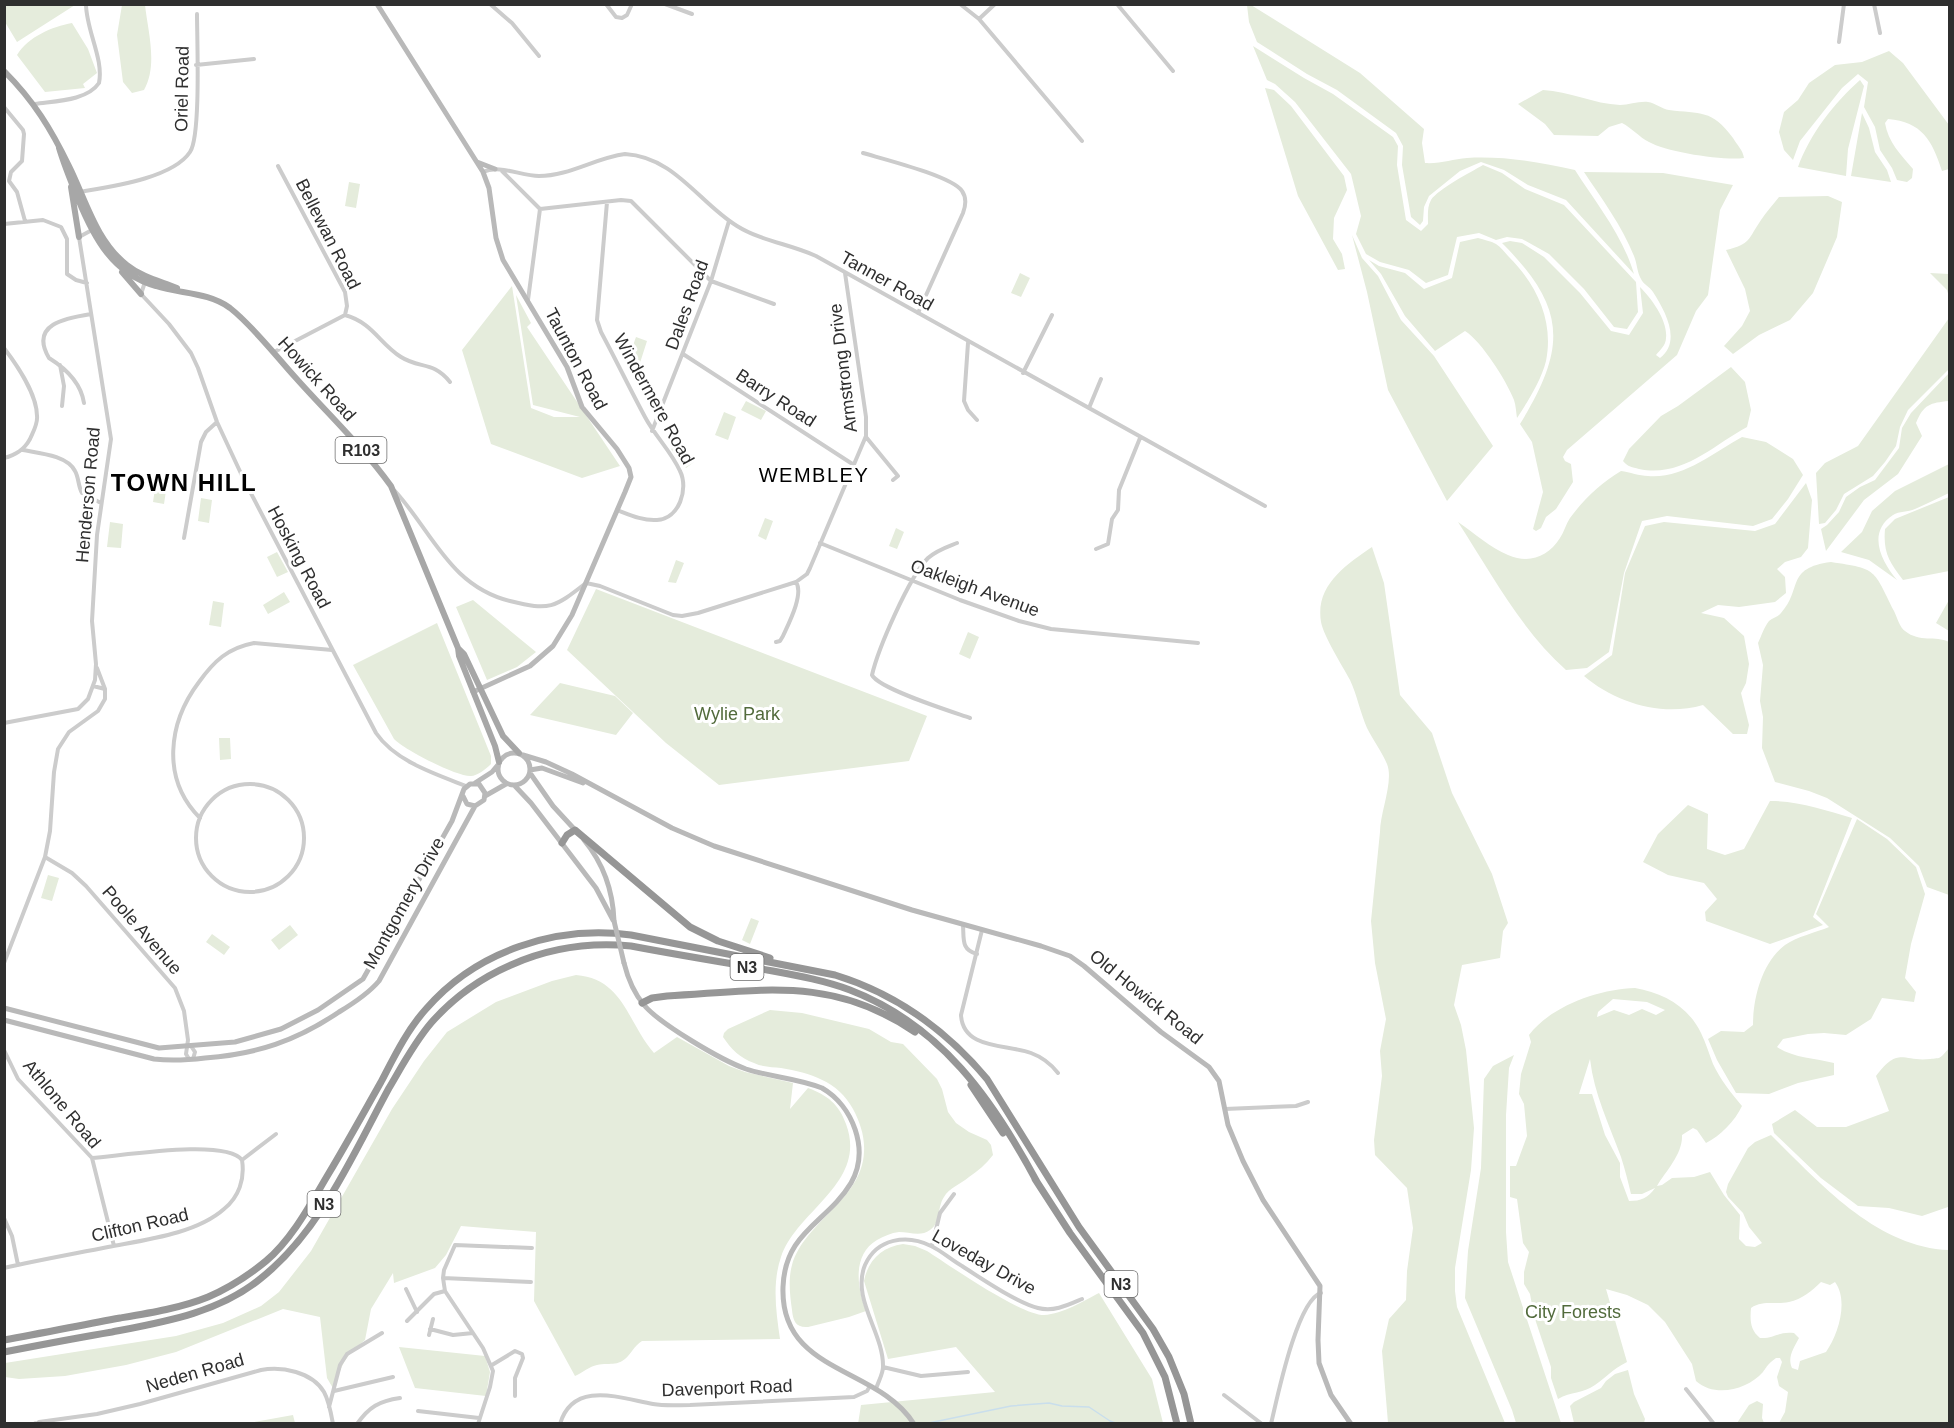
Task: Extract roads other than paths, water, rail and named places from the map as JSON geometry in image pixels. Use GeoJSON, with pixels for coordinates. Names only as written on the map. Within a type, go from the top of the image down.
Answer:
{"type":"FeatureCollection","features":[{"type":"Feature","properties":{"kind":"highway"},"geometry":{"type":"LineString","coordinates":[[562,843],[567,835],[575,830],[690,927],[738,948],[817,971]]}},
{"type":"Feature","properties":{"kind":"highway","name":"N3"},"geometry":{"type":"LineString","coordinates":[[4,1340],[189,1304],[209,1297],[233,1284],[278,1249],[299,1223],[402,1043],[425,1009],[441,993],[491,958],[510,950],[554,936],[598,932],[630,935],[817,971],[851,980],[903,1004],[934,1026],[971,1060],[987,1079],[1079,1227],[1153,1329],[1169,1357],[1184,1394],[1191,1424]]}},
{"type":"Feature","properties":{"kind":"highway","name":"N3"},"geometry":{"type":"LineString","coordinates":[[4,1352],[191,1315],[243,1292],[260,1280],[287,1254],[315,1219],[410,1052],[432,1022],[464,993],[499,970],[521,960],[565,948],[610,944],[827,983],[869,998],[917,1028],[957,1062],[981,1090],[1070,1233],[1143,1333],[1165,1377],[1177,1424]]}},
{"type":"Feature","properties":{"kind":"highway"},"geometry":{"type":"LineString","coordinates":[[642,1003],[648,999],[666,996],[768,989],[804,990],[836,996],[875,1009],[922,1036],[940,1051],[966,1078],[1023,1160]]}},
{"type":"Feature","properties":{"kind":"main road","name":"Howick Road"},"geometry":{"type":"LineString","coordinates":[[4,71],[35,104],[59,148],[94,229],[112,254],[116,264],[162,288],[213,299],[229,307],[375,465],[391,486],[459,648],[459,656],[503,736],[521,754]]}},
{"type":"Feature","properties":{"kind":"main road","name":"Howick Road"},"geometry":{"type":"LineString","coordinates":[[59,148],[70,179],[78,192]]}},
{"type":"Feature","properties":{"kind":"main road"},"geometry":{"type":"LineString","coordinates":[[70,179],[79,237]]}},
{"type":"Feature","properties":{"kind":"main road","name":"Howick Road"},"geometry":{"type":"LineString","coordinates":[[112,254],[145,280]]}},
{"type":"Feature","properties":{"kind":"main road"},"geometry":{"type":"LineString","coordinates":[[116,264],[141,294]]}},
{"type":"Feature","properties":{"kind":"main road","name":"Howick Road"},"geometry":{"type":"LineString","coordinates":[[477,691],[495,746],[498,764]]}},
{"type":"Feature","properties":{"kind":"street"},"geometry":{"type":"LineString","coordinates":[[35,104],[79,96],[95,89],[99,83],[98,65],[86,18],[86,4]]}},
{"type":"Feature","properties":{"kind":"street","name":"Taunton Road"},"geometry":{"type":"LineString","coordinates":[[377,4],[483,172],[489,188],[492,222],[499,249],[510,274],[567,367],[582,407],[617,449],[629,468],[629,483],[561,636],[544,656],[524,670],[477,691]]}},
{"type":"Feature","properties":{"kind":"street"},"geometry":{"type":"LineString","coordinates":[[490,4],[512,23],[539,56]]}},
{"type":"Feature","properties":{"kind":"street"},"geometry":{"type":"LineString","coordinates":[[606,4],[616,17],[622,18],[627,15],[632,4]]}},
{"type":"Feature","properties":{"kind":"street"},"geometry":{"type":"LineString","coordinates":[[665,4],[692,14]]}},
{"type":"Feature","properties":{"kind":"street"},"geometry":{"type":"LineString","coordinates":[[960,4],[979,19],[1082,141]]}},
{"type":"Feature","properties":{"kind":"street"},"geometry":{"type":"LineString","coordinates":[[979,19],[995,4]]}},
{"type":"Feature","properties":{"kind":"street"},"geometry":{"type":"LineString","coordinates":[[1117,4],[1173,71]]}},
{"type":"Feature","properties":{"kind":"street"},"geometry":{"type":"LineString","coordinates":[[1839,42],[1844,4]]}},
{"type":"Feature","properties":{"kind":"street"},"geometry":{"type":"LineString","coordinates":[[1874,4],[1880,33]]}},
{"type":"Feature","properties":{"kind":"street","name":"Oriel Road"},"geometry":{"type":"LineString","coordinates":[[78,192],[117,187],[141,180],[168,169],[188,155],[195,141],[196,127],[197,14]]}},
{"type":"Feature","properties":{"kind":"street"},"geometry":{"type":"LineString","coordinates":[[196,65],[254,59]]}},
{"type":"Feature","properties":{"kind":"street"},"geometry":{"type":"LineString","coordinates":[[4,107],[24,134],[22,161],[11,172],[9,181],[17,192],[25,221]]}},
{"type":"Feature","properties":{"kind":"street"},"geometry":{"type":"LineString","coordinates":[[864,153],[941,178],[957,186],[966,201],[963,213],[918,314]]}},
{"type":"Feature","properties":{"kind":"street","name":"Tanner Road"},"geometry":{"type":"LineString","coordinates":[[483,172],[495,169],[530,175],[550,175],[617,155],[634,155],[659,164],[678,176],[729,221],[754,235],[809,253],[845,272],[968,343],[1265,506]]}},
{"type":"Feature","properties":{"kind":"street"},"geometry":{"type":"LineString","coordinates":[[477,162],[495,169]]}},
{"type":"Feature","properties":{"kind":"street","name":"Bellewan Road"},"geometry":{"type":"LineString","coordinates":[[273,353],[345,315],[347,306],[345,292],[278,166]]}},
{"type":"Feature","properties":{"kind":"street"},"geometry":{"type":"LineString","coordinates":[[502,170],[540,209]]}},
{"type":"Feature","properties":{"kind":"street"},"geometry":{"type":"LineString","coordinates":[[540,209],[626,200],[633,202],[711,281],[774,304]]}},
{"type":"Feature","properties":{"kind":"street","name":"Windermere Road"},"geometry":{"type":"LineString","coordinates":[[607,202],[597,320],[652,430],[680,470],[684,483],[681,501],[671,515],[663,520],[649,520],[617,510]]}},
{"type":"Feature","properties":{"kind":"street"},"geometry":{"type":"LineString","coordinates":[[528,302],[540,209]]}},
{"type":"Feature","properties":{"kind":"street"},"geometry":{"type":"LineString","coordinates":[[4,224],[47,221],[61,226],[67,239],[67,273],[72,278],[87,283]]}},
{"type":"Feature","properties":{"kind":"street","name":"Dales Road"},"geometry":{"type":"LineString","coordinates":[[652,430],[711,281],[729,221]]}},
{"type":"Feature","properties":{"kind":"street"},"geometry":{"type":"LineString","coordinates":[[79,237],[94,229]]}},
{"type":"Feature","properties":{"kind":"street","name":"Henderson Road"},"geometry":{"type":"LineString","coordinates":[[79,237],[110,431],[97,535],[92,621],[96,664],[93,686]]}},
{"type":"Feature","properties":{"kind":"street","name":"Armstrong Drive"},"geometry":{"type":"LineString","coordinates":[[796,582],[807,574],[866,436],[866,417],[845,272]]}},
{"type":"Feature","properties":{"kind":"street"},"geometry":{"type":"LineString","coordinates":[[141,294],[145,280]]}},
{"type":"Feature","properties":{"kind":"street","name":"Hosking Road"},"geometry":{"type":"LineString","coordinates":[[141,294],[169,324],[191,353],[217,422],[244,480],[333,650],[354,695],[382,743],[412,763],[466,786]]}},
{"type":"Feature","properties":{"kind":"street"},"geometry":{"type":"LineString","coordinates":[[84,403],[69,373],[49,358],[44,339],[46,330],[50,326],[65,319],[91,314]]}},
{"type":"Feature","properties":{"kind":"street","name":"Bellewan Road"},"geometry":{"type":"LineString","coordinates":[[345,315],[366,324],[399,355],[437,369],[450,382]]}},
{"type":"Feature","properties":{"kind":"street"},"geometry":{"type":"LineString","coordinates":[[1023,373],[1052,315]]}},
{"type":"Feature","properties":{"kind":"street"},"geometry":{"type":"LineString","coordinates":[[968,343],[963,401],[977,420]]}},
{"type":"Feature","properties":{"kind":"street"},"geometry":{"type":"LineString","coordinates":[[4,348],[15,361],[37,408],[37,422],[28,444],[16,455],[4,458]]}},
{"type":"Feature","properties":{"kind":"street","name":"Barry Road"},"geometry":{"type":"LineString","coordinates":[[684,354],[855,465]]}},
{"type":"Feature","properties":{"kind":"street"},"geometry":{"type":"LineString","coordinates":[[60,364],[64,386],[62,406]]}},
{"type":"Feature","properties":{"kind":"street"},"geometry":{"type":"LineString","coordinates":[[1089,408],[1101,379]]}},
{"type":"Feature","properties":{"kind":"street"},"geometry":{"type":"LineString","coordinates":[[184,538],[201,442],[206,432],[217,422]]}},
{"type":"Feature","properties":{"kind":"street"},"geometry":{"type":"LineString","coordinates":[[866,436],[898,476],[893,480]]}},
{"type":"Feature","properties":{"kind":"street"},"geometry":{"type":"LineString","coordinates":[[1096,549],[1108,544],[1112,519],[1118,510],[1119,490],[1140,438]]}},
{"type":"Feature","properties":{"kind":"street"},"geometry":{"type":"LineString","coordinates":[[23,450],[57,458],[72,465],[82,493],[101,503]]}},
{"type":"Feature","properties":{"kind":"street"},"geometry":{"type":"LineString","coordinates":[[391,486],[466,581],[478,589],[505,600],[538,608],[549,607],[567,598],[586,583],[600,586],[673,615],[682,616],[796,582],[800,591],[783,636],[776,642]]}},
{"type":"Feature","properties":{"kind":"street"},"geometry":{"type":"LineString","coordinates":[[406,523],[418,520]]}},
{"type":"Feature","properties":{"kind":"street","name":"Oakleigh Avenue"},"geometry":{"type":"LineString","coordinates":[[820,543],[993,613],[1040,627],[1198,643]]}},
{"type":"Feature","properties":{"kind":"street"},"geometry":{"type":"LineString","coordinates":[[957,543],[933,554],[912,580],[890,627],[873,671],[873,677],[878,682],[970,718]]}},
{"type":"Feature","properties":{"kind":"street"},"geometry":{"type":"LineString","coordinates":[[567,598],[580,596]]}},
{"type":"Feature","properties":{"kind":"street"},"geometry":{"type":"LineString","coordinates":[[200,818],[189,808],[175,776],[173,746],[177,722],[184,706],[204,675],[222,655],[232,649],[254,643],[333,650]]}},
{"type":"Feature","properties":{"kind":"street","name":"Henderson Road"},"geometry":{"type":"LineString","coordinates":[[96,664],[105,689]]}},
{"type":"Feature","properties":{"kind":"street"},"geometry":{"type":"LineString","coordinates":[[4,723],[78,709],[88,699],[93,686],[105,689],[105,699],[101,707],[69,732],[58,749],[50,831],[45,857],[4,963]]}},
{"type":"Feature","properties":{"kind":"street"},"geometry":{"type":"LineString","coordinates":[[521,754],[510,753],[492,772],[466,786],[463,795],[467,804],[475,806],[481,803],[485,796],[506,784],[515,786],[525,782],[530,772],[553,806],[594,852],[604,870],[610,891],[614,921],[631,986],[648,1010],[723,1059],[747,1069],[822,1088],[837,1099],[850,1116],[858,1138],[856,1169],[852,1181],[796,1244],[786,1264],[783,1288],[785,1307],[792,1327],[806,1348],[824,1362],[873,1387],[907,1412],[914,1423]]}},
{"type":"Feature","properties":{"kind":"street","name":"R103"},"geometry":{"type":"LineString","coordinates":[[521,754],[529,762],[530,772]]}},
{"type":"Feature","properties":{"kind":"street","name":"Old Howick Road"},"geometry":{"type":"LineString","coordinates":[[521,754],[546,762],[672,828],[714,846],[839,888],[1041,946],[1076,960],[1161,1032],[1213,1071],[1222,1088],[1231,1136],[1248,1172],[1263,1200],[1317,1279],[1321,1293]]}},
{"type":"Feature","properties":{"kind":"street","name":"R103"},"geometry":{"type":"LineString","coordinates":[[498,764],[499,776],[506,784]]}},
{"type":"Feature","properties":{"kind":"street","name":"Old Howick Road"},"geometry":{"type":"LineString","coordinates":[[530,772],[542,768],[590,785]]}},
{"type":"Feature","properties":{"kind":"street","name":"Hosking Road"},"geometry":{"type":"LineString","coordinates":[[454,782],[463,795]]}},
{"type":"Feature","properties":{"kind":"street"},"geometry":{"type":"LineString","coordinates":[[475,783],[484,789],[485,796]]}},
{"type":"Feature","properties":{"kind":"street"},"geometry":{"type":"LineString","coordinates":[[244,784],[265,786],[276,790],[292,805],[300,819],[303,833],[302,854],[292,873],[275,887],[249,892],[224,886],[216,881],[201,862],[196,840],[200,818],[213,799],[232,787],[244,784]]}},
{"type":"Feature","properties":{"kind":"street"},"geometry":{"type":"LineString","coordinates":[[515,786],[596,888],[614,921]]}},
{"type":"Feature","properties":{"kind":"street","name":"Montgomery Drive"},"geometry":{"type":"LineString","coordinates":[[4,1008],[151,1047],[169,1048],[189,1044],[244,1041],[280,1029],[318,1010],[363,980],[452,821],[463,795]]}},
{"type":"Feature","properties":{"kind":"street","name":"Montgomery Drive"},"geometry":{"type":"LineString","coordinates":[[4,1020],[154,1059],[191,1059],[257,1051],[279,1044],[327,1021],[364,995],[379,981],[475,806]]}},
{"type":"Feature","properties":{"kind":"street"},"geometry":{"type":"LineString","coordinates":[[439,844],[451,850]]}},
{"type":"Feature","properties":{"kind":"street","name":"Poole Avenue"},"geometry":{"type":"LineString","coordinates":[[45,857],[72,873],[167,977],[180,998],[184,1011],[189,1044],[186,1054],[191,1059],[195,1052],[189,1044]]}},
{"type":"Feature","properties":{"kind":"street"},"geometry":{"type":"LineString","coordinates":[[963,925],[966,948],[977,954]]}},
{"type":"Feature","properties":{"kind":"street"},"geometry":{"type":"LineString","coordinates":[[982,930],[961,1015],[964,1027],[977,1041],[1031,1053],[1047,1062],[1058,1073]]}},
{"type":"Feature","properties":{"kind":"street"},"geometry":{"type":"LineString","coordinates":[[318,1010],[327,1021]]}},
{"type":"Feature","properties":{"kind":"street"},"geometry":{"type":"LineString","coordinates":[[310,1014],[318,1026]]}},
{"type":"Feature","properties":{"kind":"street"},"geometry":{"type":"LineString","coordinates":[[75,1038],[78,1028]]}},
{"type":"Feature","properties":{"kind":"street"},"geometry":{"type":"LineString","coordinates":[[83,1040],[86,1030]]}},
{"type":"Feature","properties":{"kind":"street","name":"Athlone Road"},"geometry":{"type":"LineString","coordinates":[[4,1050],[18,1079],[92,1158],[114,1246]]}},
{"type":"Feature","properties":{"kind":"street"},"geometry":{"type":"LineString","coordinates":[[1226,1109],[1296,1106],[1308,1102]]}},
{"type":"Feature","properties":{"kind":"street"},"geometry":{"type":"LineString","coordinates":[[92,1158],[208,1148],[233,1152],[242,1160],[276,1134]]}},
{"type":"Feature","properties":{"kind":"street","name":"Clifton Road"},"geometry":{"type":"LineString","coordinates":[[4,1268],[157,1237],[199,1225],[216,1216],[234,1199],[242,1179],[242,1160]]}},
{"type":"Feature","properties":{"kind":"street"},"geometry":{"type":"LineString","coordinates":[[932,1246],[940,1213],[954,1194]]}},
{"type":"Feature","properties":{"kind":"street"},"geometry":{"type":"LineString","coordinates":[[4,1218],[12,1236],[18,1265]]}},
{"type":"Feature","properties":{"kind":"street","name":"Loveday Drive"},"geometry":{"type":"LineString","coordinates":[[873,1387],[883,1367],[880,1347],[862,1288],[864,1268],[873,1253],[891,1241],[907,1239],[932,1246],[960,1266],[1029,1305],[1054,1309],[1082,1299]]}},
{"type":"Feature","properties":{"kind":"street"},"geometry":{"type":"LineString","coordinates":[[418,1411],[479,1421],[490,1387],[492,1365],[445,1291],[444,1270],[455,1245],[532,1248]]}},
{"type":"Feature","properties":{"kind":"street"},"geometry":{"type":"LineString","coordinates":[[443,1278],[531,1282]]}},
{"type":"Feature","properties":{"kind":"street"},"geometry":{"type":"LineString","coordinates":[[406,1289],[417,1312]]}},
{"type":"Feature","properties":{"kind":"street"},"geometry":{"type":"LineString","coordinates":[[407,1321],[434,1294],[445,1291]]}},
{"type":"Feature","properties":{"kind":"street"},"geometry":{"type":"LineString","coordinates":[[1271,1424],[1294,1337],[1312,1299],[1321,1293]]}},
{"type":"Feature","properties":{"kind":"street"},"geometry":{"type":"LineString","coordinates":[[1321,1293],[1318,1328],[1320,1363],[1331,1395],[1351,1424]]}},
{"type":"Feature","properties":{"kind":"street"},"geometry":{"type":"LineString","coordinates":[[434,1319],[429,1332],[453,1335],[473,1333]]}},
{"type":"Feature","properties":{"kind":"street"},"geometry":{"type":"LineString","coordinates":[[329,1408],[340,1365],[347,1354],[382,1333]]}},
{"type":"Feature","properties":{"kind":"street"},"geometry":{"type":"LineString","coordinates":[[492,1365],[515,1351],[522,1354],[523,1358],[515,1378],[515,1396]]}},
{"type":"Feature","properties":{"kind":"street","name":"Neden Road"},"geometry":{"type":"LineString","coordinates":[[38,1423],[97,1414],[140,1404],[277,1367],[319,1385],[326,1396],[333,1424]]}},
{"type":"Feature","properties":{"kind":"street"},"geometry":{"type":"LineString","coordinates":[[883,1367],[921,1376],[968,1372]]}},
{"type":"Feature","properties":{"kind":"street"},"geometry":{"type":"LineString","coordinates":[[334,1390],[393,1377]]}},
{"type":"Feature","properties":{"kind":"street","name":"Davenport Road"},"geometry":{"type":"LineString","coordinates":[[560,1424],[569,1405],[591,1395],[663,1405],[690,1405],[854,1397],[873,1387]]}},
{"type":"Feature","properties":{"kind":"street"},"geometry":{"type":"LineString","coordinates":[[1686,1389],[1714,1424]]}},
{"type":"Feature","properties":{"kind":"street"},"geometry":{"type":"LineString","coordinates":[[1224,1395],[1262,1424]]}},
{"type":"Feature","properties":{"kind":"street"},"geometry":{"type":"LineString","coordinates":[[357,1424],[372,1406],[381,1401],[400,1398]]}},
{"type":"Feature","properties":{"kind":"waterway"},"geometry":{"type":"LineString","coordinates":[[924,1424],[1011,1406],[1049,1403],[1089,1407],[1118,1424]]}},
{"type":"Feature","properties":{"kind":"district","name":"WEMBLEY"},"geometry":{"type":"Point","coordinates":[814,475]}},
{"type":"Feature","properties":{"kind":"district","name":"TOWN HILL"},"geometry":{"type":"Point","coordinates":[184,482]}},
{"type":"Feature","properties":{"kind":"park label","name":"Wylie Park"},"geometry":{"type":"Point","coordinates":[737,714]}},
{"type":"Feature","properties":{"kind":"park label","name":"City Forests"},"geometry":{"type":"Point","coordinates":[1573,1312]}}]}
